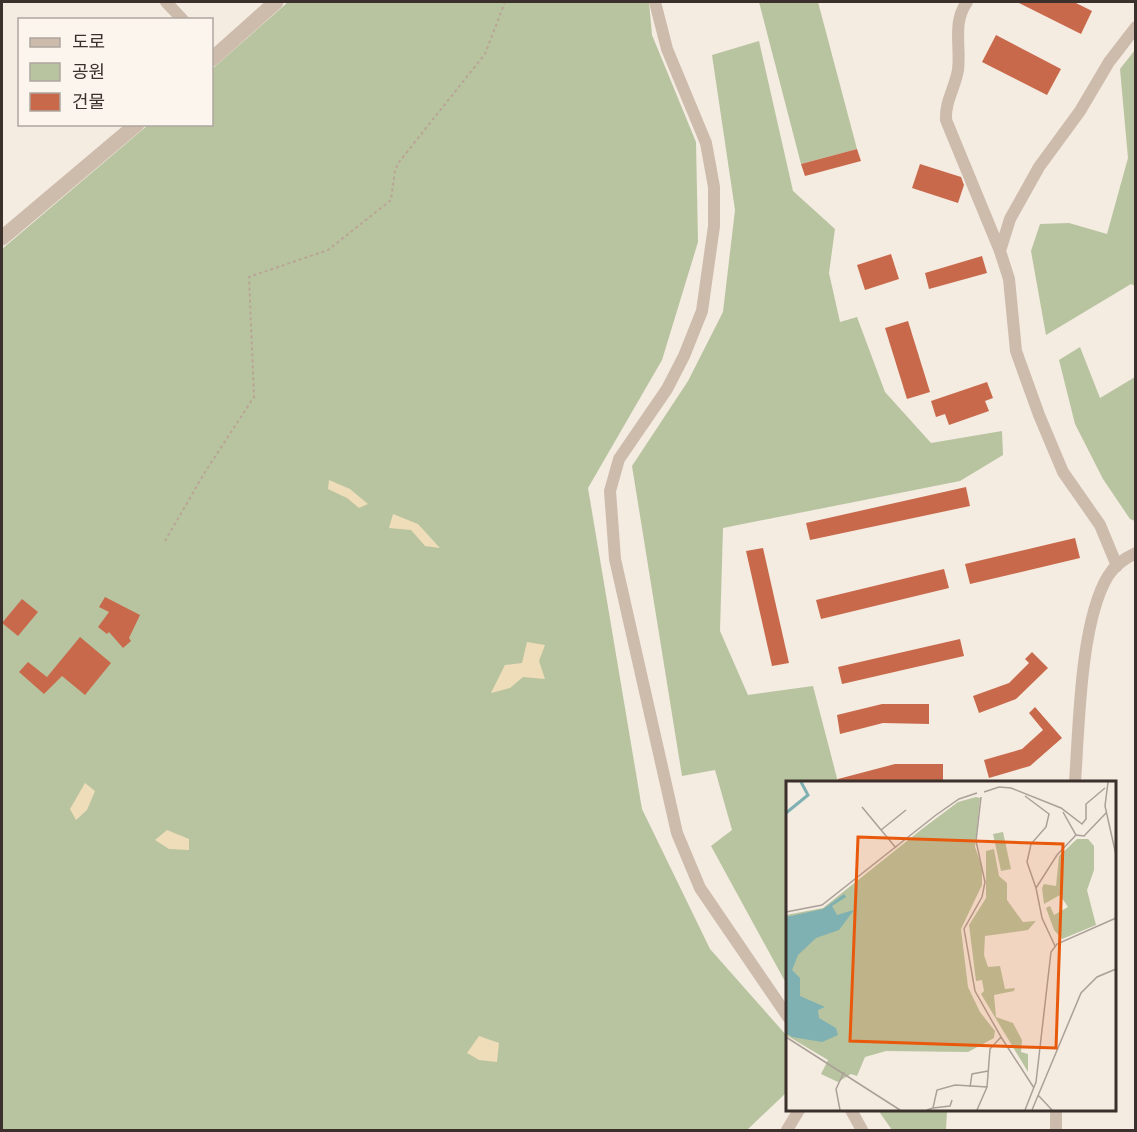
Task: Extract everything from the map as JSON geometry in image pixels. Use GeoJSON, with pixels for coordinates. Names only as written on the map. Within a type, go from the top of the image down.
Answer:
{"type":"FeatureCollection","features":[{"type":"Feature","properties":{"kind":"street"},"geometry":{"type":"LineString","coordinates":[[166,2],[181,18]]}},
{"type":"Feature","properties":{"kind":"street"},"geometry":{"type":"LineString","coordinates":[[213,55],[276,2]]}},
{"type":"Feature","properties":{"kind":"street"},"geometry":{"type":"LineString","coordinates":[[655,2],[668,49],[706,144],[714,187],[714,226],[702,311],[684,356],[667,389],[619,459],[610,491],[615,559],[677,833],[700,888],[786,1014]]}},
{"type":"Feature","properties":{"kind":"street"},"geometry":{"type":"LineString","coordinates":[[967,2],[962,9],[957,29],[958,70],[945,107],[946,120],[1000,251],[1009,279],[1016,351],[1035,404],[1063,472],[1100,525],[1117,566]]}},
{"type":"Feature","properties":{"kind":"street"},"geometry":{"type":"LineString","coordinates":[[1000,251],[1010,219],[1039,167],[1080,111],[1109,62],[1136,27]]}},
{"type":"Feature","properties":{"kind":"street"},"geometry":{"type":"LineString","coordinates":[[2,238],[135,126]]}},
{"type":"Feature","properties":{"kind":"street"},"geometry":{"type":"LineString","coordinates":[[1075,781],[1081,695],[1095,603],[1109,574],[1136,553]]}},
{"type":"Feature","properties":{"kind":"street"},"geometry":{"type":"LineString","coordinates":[[787,1131],[798,1111]]}},
{"type":"Feature","properties":{"kind":"street"},"geometry":{"type":"LineString","coordinates":[[852,1111],[862,1131]]}},
{"type":"Feature","properties":{"kind":"street"},"geometry":{"type":"LineString","coordinates":[[1056,1111],[1056,1131]]}},
{"type":"Feature","properties":{"kind":"path"},"geometry":{"type":"LineString","coordinates":[[165,541],[205,472],[254,398],[249,277],[328,250],[391,200],[395,170],[399,162],[485,54],[505,2]]}},
{"type":"Feature","properties":{"kind":"green space"},"geometry":{"type":"Polygon","coordinates":[[[288,2],[649,2],[652,35],[696,142],[698,242],[662,360],[588,488],[642,809],[710,949],[786,1035],[786,1093],[747,1130],[2,1130],[2,249],[147,126],[213,126],[213,68],[288,2]]]}},
{"type":"Feature","properties":{"kind":"green space"},"geometry":{"type":"Polygon","coordinates":[[[759,2],[818,2],[857,149],[801,164],[759,2]]]}},
{"type":"Feature","properties":{"kind":"green space"},"geometry":{"type":"Polygon","coordinates":[[[759,41],[793,191],[835,229],[829,273],[840,322],[857,317],[885,392],[931,443],[1002,431],[1003,455],[960,481],[723,528],[720,631],[748,695],[813,686],[838,781],[786,781],[786,983],[711,846],[732,830],[715,770],[682,776],[632,466],[688,381],[723,312],[735,210],[712,55],[759,41]]]}},
{"type":"Feature","properties":{"kind":"green space"},"geometry":{"type":"Polygon","coordinates":[[[1135,50],[1135,286],[1131,284],[1046,335],[1031,251],[1040,224],[1069,223],[1107,234],[1128,158],[1120,69],[1135,50]]]}},
{"type":"Feature","properties":{"kind":"green space"},"geometry":{"type":"Polygon","coordinates":[[[1080,347],[1100,398],[1135,377],[1135,521],[1130,519],[1103,479],[1075,424],[1059,360],[1080,347]]]}},
{"type":"Feature","properties":{"kind":"green space"},"geometry":{"type":"Polygon","coordinates":[[[879,1111],[947,1111],[946,1130],[892,1130],[879,1111]]]}},
{"type":"Feature","properties":{"kind":"sand"},"geometry":{"type":"Polygon","coordinates":[[[329,480],[350,489],[368,504],[359,508],[347,498],[328,489],[329,480]]]}},
{"type":"Feature","properties":{"kind":"sand"},"geometry":{"type":"Polygon","coordinates":[[[393,514],[418,524],[440,548],[425,546],[411,530],[389,528],[393,514]]]}},
{"type":"Feature","properties":{"kind":"sand"},"geometry":{"type":"Polygon","coordinates":[[[527,642],[545,645],[539,661],[545,679],[523,677],[510,688],[491,693],[505,665],[522,663],[527,642]]]}},
{"type":"Feature","properties":{"kind":"sand"},"geometry":{"type":"Polygon","coordinates":[[[85,783],[95,791],[87,810],[76,820],[70,809],[85,783]]]}},
{"type":"Feature","properties":{"kind":"sand"},"geometry":{"type":"Polygon","coordinates":[[[167,830],[189,839],[189,850],[169,849],[155,840],[167,830]]]}},
{"type":"Feature","properties":{"kind":"sand"},"geometry":{"type":"Polygon","coordinates":[[[479,1036],[499,1043],[497,1062],[479,1060],[467,1053],[479,1036]]]}},
{"type":"Feature","properties":{"kind":"building"},"geometry":{"type":"Polygon","coordinates":[[[1017,2],[1074,2],[1092,11],[1081,34],[1017,2]]]}},
{"type":"Feature","properties":{"kind":"building"},"geometry":{"type":"Polygon","coordinates":[[[996,35],[1061,69],[1047,95],[982,62],[996,35]]]}},
{"type":"Feature","properties":{"kind":"building"},"geometry":{"type":"Polygon","coordinates":[[[857,149],[861,161],[805,176],[801,164],[857,149]]]}},
{"type":"Feature","properties":{"kind":"building"},"geometry":{"type":"Polygon","coordinates":[[[920,164],[961,177],[964,185],[958,203],[912,188],[920,164]]]}},
{"type":"Feature","properties":{"kind":"building"},"geometry":{"type":"Polygon","coordinates":[[[891,254],[899,279],[865,290],[857,265],[891,254]]]}},
{"type":"Feature","properties":{"kind":"building"},"geometry":{"type":"Polygon","coordinates":[[[982,256],[987,273],[929,289],[925,273],[982,256]]]}},
{"type":"Feature","properties":{"kind":"building"},"geometry":{"type":"Polygon","coordinates":[[[908,321],[930,392],[907,399],[885,328],[908,321]]]}},
{"type":"Feature","properties":{"kind":"building"},"geometry":{"type":"Polygon","coordinates":[[[987,382],[993,398],[985,401],[989,411],[949,425],[945,414],[936,417],[931,401],[987,382]]]}},
{"type":"Feature","properties":{"kind":"building"},"geometry":{"type":"Polygon","coordinates":[[[966,487],[970,506],[810,540],[806,523],[966,487]]]}},
{"type":"Feature","properties":{"kind":"building"},"geometry":{"type":"Polygon","coordinates":[[[1075,538],[1080,558],[970,584],[965,564],[1075,538]]]}},
{"type":"Feature","properties":{"kind":"building"},"geometry":{"type":"Polygon","coordinates":[[[763,548],[789,663],[772,666],[746,551],[763,548]]]}},
{"type":"Feature","properties":{"kind":"building"},"geometry":{"type":"Polygon","coordinates":[[[944,569],[949,588],[821,619],[816,600],[944,569]]]}},
{"type":"Feature","properties":{"kind":"building"},"geometry":{"type":"Polygon","coordinates":[[[105,597],[140,615],[129,638],[131,641],[123,648],[109,632],[107,634],[98,627],[109,612],[99,607],[105,597]]]}},
{"type":"Feature","properties":{"kind":"building"},"geometry":{"type":"Polygon","coordinates":[[[22,599],[38,612],[18,636],[2,623],[22,599]]]}},
{"type":"Feature","properties":{"kind":"building"},"geometry":{"type":"Polygon","coordinates":[[[80,637],[111,663],[85,695],[62,676],[44,694],[19,672],[28,662],[47,677],[80,637]]]}},
{"type":"Feature","properties":{"kind":"building"},"geometry":{"type":"Polygon","coordinates":[[[960,639],[964,656],[842,684],[838,667],[960,639]]]}},
{"type":"Feature","properties":{"kind":"building"},"geometry":{"type":"Polygon","coordinates":[[[1032,652],[1048,668],[1016,699],[979,713],[973,696],[1009,683],[1029,663],[1025,659],[1032,652]]]}},
{"type":"Feature","properties":{"kind":"building"},"geometry":{"type":"Polygon","coordinates":[[[882,704],[929,704],[929,724],[883,723],[840,734],[837,715],[882,704]]]}},
{"type":"Feature","properties":{"kind":"building"},"geometry":{"type":"Polygon","coordinates":[[[1035,707],[1062,738],[1030,766],[989,778],[984,760],[1022,749],[1043,730],[1029,713],[1035,707]]]}},
{"type":"Feature","properties":{"kind":"building"},"geometry":{"type":"Polygon","coordinates":[[[895,764],[943,764],[943,781],[838,781],[838,779],[895,764]]]}}]}
